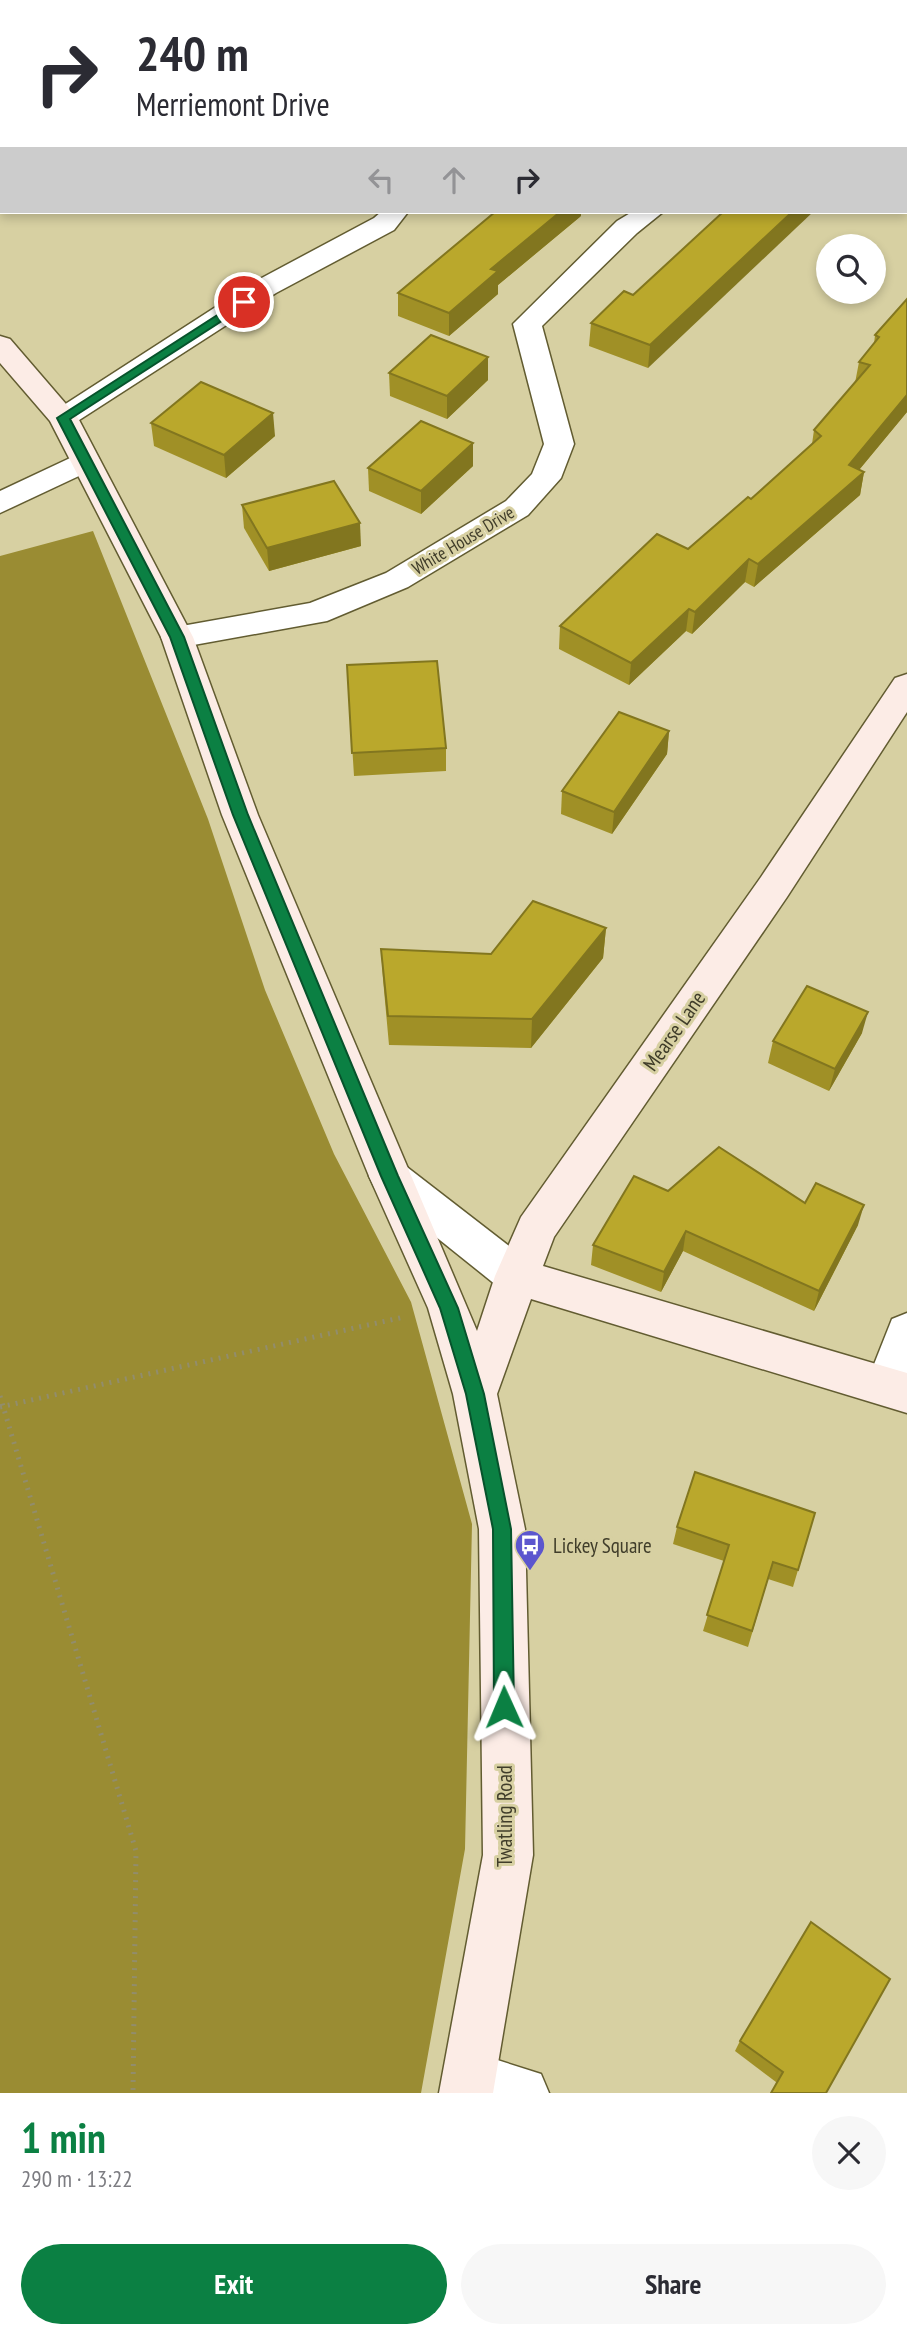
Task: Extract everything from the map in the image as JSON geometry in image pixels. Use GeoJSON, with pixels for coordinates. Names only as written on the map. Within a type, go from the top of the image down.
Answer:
{"type":"FeatureCollection","features":[{"type":"Feature","properties":{"kind":"street"},"geometry":{"type":"LineString","coordinates":[[63,418],[266,287],[384,224],[394,214]]}},
{"type":"Feature","properties":{"kind":"street","name":"White House Drive"},"geometry":{"type":"LineString","coordinates":[[177,637],[316,613],[397,580],[517,509],[546,478],[559,444],[527,324],[627,227],[647,214]]}},
{"type":"Feature","properties":{"kind":"street","name":"Twatling Road"},"geometry":{"type":"LineString","coordinates":[[0,345],[63,418],[177,637],[240,815],[389,1176],[449,1308],[475,1394],[502,1529],[508,1855],[467,2085]]}},
{"type":"Feature","properties":{"kind":"street"},"geometry":{"type":"LineString","coordinates":[[0,503],[85,461]]}},
{"type":"Feature","properties":{"kind":"street","name":"Mearse Lane"},"geometry":{"type":"LineString","coordinates":[[475,1394],[516,1276],[536,1229],[774,887],[907,686]]}},
{"type":"Feature","properties":{"kind":"street"},"geometry":{"type":"LineString","coordinates":[[389,1176],[516,1276],[897,1390],[907,1332]]}},
{"type":"Feature","properties":{"kind":"street"},"geometry":{"type":"LineString","coordinates":[[467,2085],[522,2093]]}},
{"type":"Feature","properties":{"kind":"path"},"geometry":{"type":"LineString","coordinates":[[2,1406],[449,1308]]}},
{"type":"Feature","properties":{"kind":"path"},"geometry":{"type":"LineString","coordinates":[[0,1396],[136,1852],[134,2093]]}},
{"type":"Feature","properties":{"kind":"shaded area"},"geometry":{"type":"Polygon","coordinates":[[[93,531],[208,819],[265,990],[334,1154],[411,1302],[472,1524],[465,1849],[421,2093],[0,2093],[0,556],[93,531]]]}},
{"type":"Feature","properties":{"kind":"building"},"geometry":{"type":"Polygon","coordinates":[[[493,214],[558,214],[491,269],[498,271],[449,313],[398,293],[493,214]]]}},
{"type":"Feature","properties":{"kind":"building"},"geometry":{"type":"Polygon","coordinates":[[[721,214],[790,214],[650,345],[591,323],[624,291],[633,295],[721,214]]]}},
{"type":"Feature","properties":{"kind":"building"},"geometry":{"type":"Polygon","coordinates":[[[907,299],[907,395],[849,465],[864,472],[758,564],[749,559],[695,612],[689,609],[631,663],[560,626],[657,534],[688,549],[748,497],[751,499],[821,436],[814,430],[870,365],[859,362],[879,337],[875,335],[907,299]]]}},
{"type":"Feature","properties":{"kind":"building"},"geometry":{"type":"Polygon","coordinates":[[[431,335],[488,357],[447,396],[389,373],[431,335]]]}},
{"type":"Feature","properties":{"kind":"building"},"geometry":{"type":"Polygon","coordinates":[[[201,382],[273,413],[224,455],[151,423],[201,382]]]}},
{"type":"Feature","properties":{"kind":"building"},"geometry":{"type":"Polygon","coordinates":[[[421,421],[473,443],[421,491],[368,468],[421,421]]]}},
{"type":"Feature","properties":{"kind":"building"},"geometry":{"type":"Polygon","coordinates":[[[334,481],[360,523],[267,548],[242,505],[334,481]]]}},
{"type":"Feature","properties":{"kind":"building"},"geometry":{"type":"Polygon","coordinates":[[[437,661],[446,748],[352,753],[347,665],[437,661]]]}},
{"type":"Feature","properties":{"kind":"building"},"geometry":{"type":"Polygon","coordinates":[[[619,712],[669,731],[614,812],[562,791],[619,712]]]}},
{"type":"Feature","properties":{"kind":"building"},"geometry":{"type":"Polygon","coordinates":[[[533,901],[606,928],[532,1019],[388,1016],[381,949],[491,954],[533,901]]]}},
{"type":"Feature","properties":{"kind":"building"},"geometry":{"type":"Polygon","coordinates":[[[807,986],[868,1012],[835,1069],[773,1041],[807,986]]]}},
{"type":"Feature","properties":{"kind":"building"},"geometry":{"type":"Polygon","coordinates":[[[719,1147],[805,1203],[816,1183],[864,1205],[819,1291],[686,1231],[664,1272],[593,1245],[634,1176],[668,1191],[719,1147]]]}},
{"type":"Feature","properties":{"kind":"building"},"geometry":{"type":"Polygon","coordinates":[[[695,1472],[815,1513],[798,1570],[773,1562],[752,1631],[707,1615],[729,1545],[677,1527],[695,1472]]]}},
{"type":"Feature","properties":{"kind":"building"},"geometry":{"type":"Polygon","coordinates":[[[811,1922],[890,1979],[826,2093],[771,2093],[783,2072],[740,2041],[811,1922]]]}},
{"type":"Feature","properties":{"kind":"place","name":"Lickey Square"},"geometry":{"type":"Point","coordinates":[530,1572]}},
{"type":"Feature","properties":{"kind":"route"},"geometry":{"type":"LineString","coordinates":[[244,302],[63,418],[177,637],[240,815],[389,1176],[449,1308],[475,1394],[502,1529],[504,1707]]}}]}
